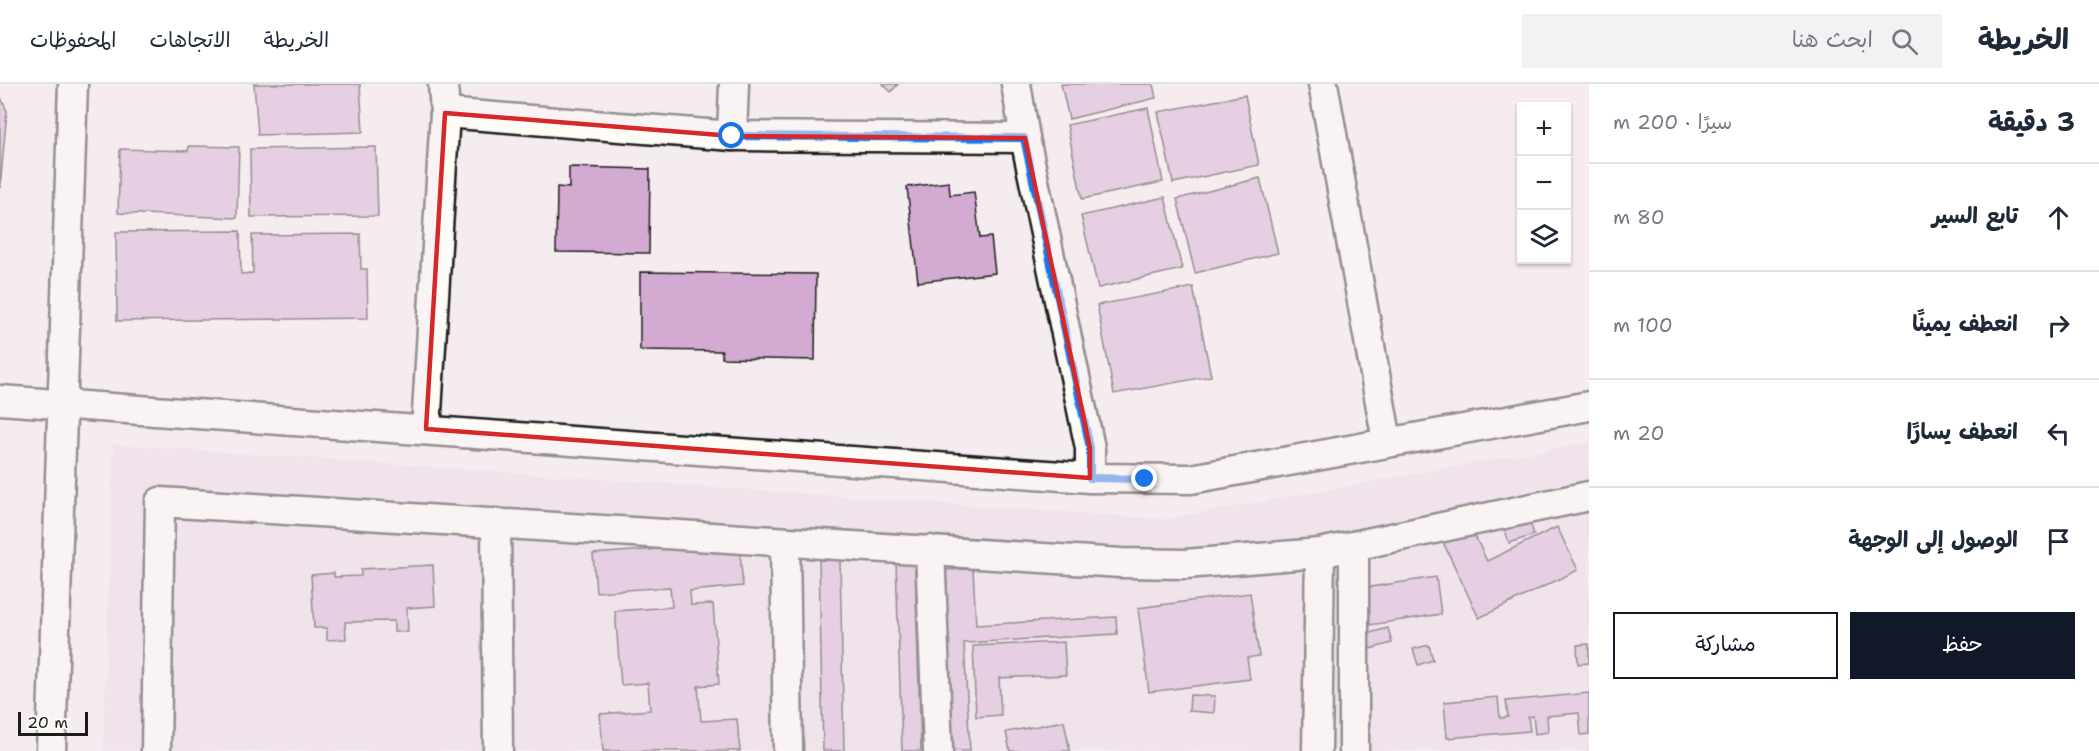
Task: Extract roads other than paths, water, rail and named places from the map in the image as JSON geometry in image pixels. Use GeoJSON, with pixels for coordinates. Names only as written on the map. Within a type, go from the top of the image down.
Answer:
{"type":"FeatureCollection","features":[{"type":"Feature","properties":{"kind":"street"},"geometry":{"type":"LineString","coordinates":[[51,751],[74,84]]}},
{"type":"Feature","properties":{"kind":"street"},"geometry":{"type":"LineString","coordinates":[[426,429],[445,113],[443,84]]}},
{"type":"Feature","properties":{"kind":"street"},"geometry":{"type":"LineString","coordinates":[[732,136],[734,84]]}},
{"type":"Feature","properties":{"kind":"street"},"geometry":{"type":"LineString","coordinates":[[1016,84],[1024,138],[1090,448],[1090,478]]}},
{"type":"Feature","properties":{"kind":"street"},"geometry":{"type":"LineString","coordinates":[[1323,84],[1387,441]]}},
{"type":"Feature","properties":{"kind":"street"},"geometry":{"type":"LineString","coordinates":[[445,113],[732,136],[1024,138]]}},
{"type":"Feature","properties":{"kind":"street"},"geometry":{"type":"LineString","coordinates":[[0,400],[1090,478],[1191,479],[1387,441],[1589,406]]}},
{"type":"Feature","properties":{"kind":"street"},"geometry":{"type":"LineString","coordinates":[[156,751],[160,502],[784,542],[1132,563],[1185,564],[1320,553],[1589,496]]}},
{"type":"Feature","properties":{"kind":"street"},"geometry":{"type":"LineString","coordinates":[[496,523],[498,751]]}},
{"type":"Feature","properties":{"kind":"street"},"geometry":{"type":"LineString","coordinates":[[784,542],[788,751]]}},
{"type":"Feature","properties":{"kind":"street"},"geometry":{"type":"LineString","coordinates":[[1353,546],[1354,751]]}},
{"type":"Feature","properties":{"kind":"street"},"geometry":{"type":"LineString","coordinates":[[930,550],[938,751]]}},
{"type":"Feature","properties":{"kind":"street"},"geometry":{"type":"LineString","coordinates":[[1317,751],[1320,553]]}}]}
